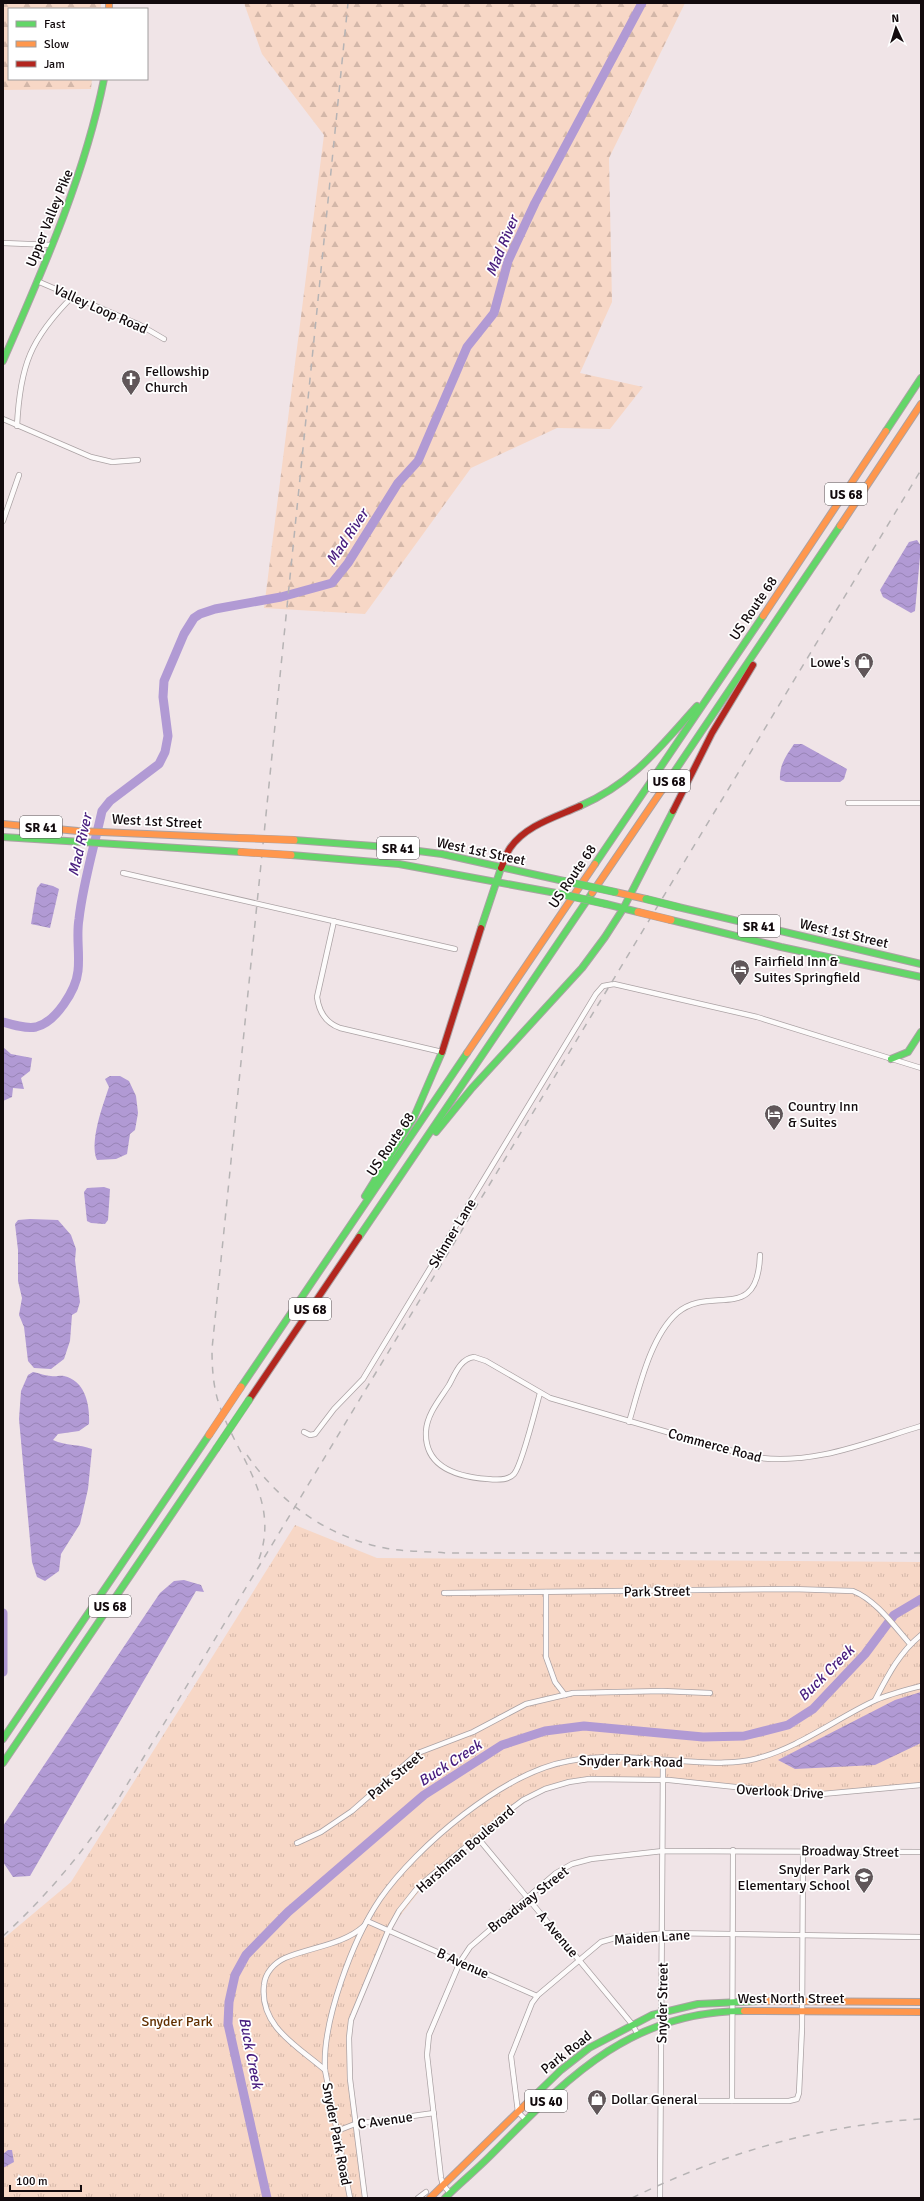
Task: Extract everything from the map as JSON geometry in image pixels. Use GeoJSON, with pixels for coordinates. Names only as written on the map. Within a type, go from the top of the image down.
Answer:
{"type":"FeatureCollection","features":[{"type":"Feature","properties":{"kind":"main road","name":"Upper Valley Pike"},"geometry":{"type":"LineString","coordinates":[[3,361],[52,245],[85,161],[96,120],[104,80]]}},
{"type":"Feature","properties":{"kind":"main road","name":"US Route 68"},"geometry":{"type":"LineString","coordinates":[[3,1739],[846,494],[921,378]]}},
{"type":"Feature","properties":{"kind":"main road","name":"US Route 68"},"geometry":{"type":"LineString","coordinates":[[3,1763],[797,591],[921,404]]}},
{"type":"Feature","properties":{"kind":"main road"},"geometry":{"type":"LineString","coordinates":[[414,1156],[428,1142],[472,1088],[582,968],[624,909],[712,734],[797,591]]}},
{"type":"Feature","properties":{"kind":"main road"},"geometry":{"type":"LineString","coordinates":[[344,1235],[372,1184],[414,1117],[442,1052],[495,882],[510,848],[523,834],[540,824],[594,800],[636,772],[659,750],[719,682]]}},
{"type":"Feature","properties":{"kind":"main road","name":"West 1st Street"},"geometry":{"type":"LineString","coordinates":[[3,824],[78,831],[294,840],[363,844],[408,849],[443,855],[615,892],[921,964]]}},
{"type":"Feature","properties":{"kind":"main road","name":"West 1st Street"},"geometry":{"type":"LineString","coordinates":[[3,837],[77,843],[291,855],[400,864],[556,893],[781,947],[921,977]]}},
{"type":"Feature","properties":{"kind":"main road"},"geometry":{"type":"LineString","coordinates":[[891,1059],[908,1052],[921,1032]]}},
{"type":"Feature","properties":{"kind":"main road","name":"West North Street"},"geometry":{"type":"LineString","coordinates":[[662,2012],[698,2004],[732,2001],[921,2002]]}},
{"type":"Feature","properties":{"kind":"main road","name":"West North Street"},"geometry":{"type":"LineString","coordinates":[[662,2023],[695,2013],[732,2011],[921,2012]]}},
{"type":"Feature","properties":{"kind":"main road","name":"Park Road"},"geometry":{"type":"LineString","coordinates":[[428,2195],[443,2185],[561,2070],[589,2048],[632,2024],[662,2012]]}},
{"type":"Feature","properties":{"kind":"main road","name":"Park Road"},"geometry":{"type":"LineString","coordinates":[[447,2195],[597,2055],[637,2033],[662,2023]]}},
{"type":"Feature","properties":{"kind":"street"},"geometry":{"type":"LineString","coordinates":[[3,243],[52,245]]}},
{"type":"Feature","properties":{"kind":"street","name":"Valley Loop Road"},"geometry":{"type":"LineString","coordinates":[[37,281],[141,326],[164,339]]}},
{"type":"Feature","properties":{"kind":"street"},"geometry":{"type":"LineString","coordinates":[[17,426],[20,386],[32,350],[50,321],[73,296]]}},
{"type":"Feature","properties":{"kind":"street"},"geometry":{"type":"LineString","coordinates":[[3,420],[91,457],[112,462],[138,460]]}},
{"type":"Feature","properties":{"kind":"street"},"geometry":{"type":"LineString","coordinates":[[3,521],[19,475]]}},
{"type":"Feature","properties":{"kind":"street"},"geometry":{"type":"LineString","coordinates":[[848,803],[921,803]]}},
{"type":"Feature","properties":{"kind":"street"},"geometry":{"type":"LineString","coordinates":[[123,873],[455,949]]}},
{"type":"Feature","properties":{"kind":"street"},"geometry":{"type":"LineString","coordinates":[[334,921],[317,997],[320,1009],[326,1019],[340,1028],[442,1052]]}},
{"type":"Feature","properties":{"kind":"street","name":"Skinner Lane"},"geometry":{"type":"LineString","coordinates":[[304,1432],[310,1435],[315,1434],[334,1409],[363,1378],[584,1013],[600,989],[606,985],[614,984],[757,1017],[891,1059]]}},
{"type":"Feature","properties":{"kind":"street"},"geometry":{"type":"LineString","coordinates":[[891,1059],[921,1068]]}},
{"type":"Feature","properties":{"kind":"street"},"geometry":{"type":"LineString","coordinates":[[629,1422],[653,1348],[672,1318],[683,1309],[700,1302],[731,1300],[742,1296],[754,1283],[759,1269],[760,1255]]}},
{"type":"Feature","properties":{"kind":"street","name":"Commerce Road"},"geometry":{"type":"LineString","coordinates":[[540,1393],[516,1472],[512,1476],[502,1479],[476,1478],[456,1474],[443,1468],[435,1460],[428,1445],[427,1425],[433,1411],[462,1362],[470,1358],[479,1358],[540,1393],[568,1404],[746,1456],[778,1460],[821,1456],[921,1426]]}},
{"type":"Feature","properties":{"kind":"street","name":"Park Street"},"geometry":{"type":"LineString","coordinates":[[444,1593],[853,1591],[861,1594],[885,1616],[910,1644]]}},
{"type":"Feature","properties":{"kind":"street"},"geometry":{"type":"LineString","coordinates":[[546,1592],[546,1657],[551,1674],[565,1695]]}},
{"type":"Feature","properties":{"kind":"street"},"geometry":{"type":"LineString","coordinates":[[875,1700],[894,1663],[910,1644],[921,1635]]}},
{"type":"Feature","properties":{"kind":"street","name":"Snyder Park Road"},"geometry":{"type":"LineString","coordinates":[[350,2198],[325,2070],[324,2050],[329,2021],[344,1976],[366,1923],[386,1891],[422,1851],[466,1814],[515,1780],[550,1765],[584,1759],[663,1760],[716,1763],[757,1758],[808,1738],[875,1700],[921,1686]]}},
{"type":"Feature","properties":{"kind":"street","name":"Park Street"},"geometry":{"type":"LineString","coordinates":[[297,1843],[321,1832],[346,1815],[422,1751],[473,1732],[516,1708],[565,1695],[639,1691],[710,1693]]}},
{"type":"Feature","properties":{"kind":"street","name":"Snyder Street"},"geometry":{"type":"LineString","coordinates":[[660,2198],[663,1760]]}},
{"type":"Feature","properties":{"kind":"street","name":"Harshman Boulevard"},"geometry":{"type":"LineString","coordinates":[[365,2198],[355,2124],[349,2060],[349,2028],[362,1991],[388,1931],[399,1911],[419,1886],[523,1800],[556,1785],[589,1779],[663,1780]]}},
{"type":"Feature","properties":{"kind":"street","name":"Overlook Drive"},"geometry":{"type":"LineString","coordinates":[[663,1780],[811,1795],[921,1785]]}},
{"type":"Feature","properties":{"kind":"street","name":"A Avenue"},"geometry":{"type":"LineString","coordinates":[[477,1837],[580,1960],[632,2024],[637,2033]]}},
{"type":"Feature","properties":{"kind":"street"},"geometry":{"type":"LineString","coordinates":[[732,2101],[733,1850]]}},
{"type":"Feature","properties":{"kind":"street","name":"Broadway Street"},"geometry":{"type":"LineString","coordinates":[[443,2185],[434,2113],[428,2040],[460,1962],[477,1939],[528,1898],[556,1873],[572,1864],[605,1857],[663,1851],[733,1850],[921,1852]]}},
{"type":"Feature","properties":{"kind":"street"},"geometry":{"type":"LineString","coordinates":[[621,2101],[789,2101],[798,2099],[802,2011],[803,1851]]}},
{"type":"Feature","properties":{"kind":"street","name":"Snyder Park Road"},"geometry":{"type":"LineString","coordinates":[[325,2070],[290,2044],[276,2028],[265,2004],[264,1982],[270,1970],[279,1961],[333,1942],[356,1932],[366,1923]]}},
{"type":"Feature","properties":{"kind":"street","name":"B Avenue"},"geometry":{"type":"LineString","coordinates":[[366,1923],[388,1931],[537,1996]]}},
{"type":"Feature","properties":{"kind":"street","name":"Maiden Lane"},"geometry":{"type":"LineString","coordinates":[[518,2112],[512,2051],[532,2003],[537,1996],[606,1940],[662,1934],[921,1937]]}},
{"type":"Feature","properties":{"kind":"street"},"geometry":{"type":"LineString","coordinates":[[518,2112],[526,2120]]}},
{"type":"Feature","properties":{"kind":"street","name":"C Avenue"},"geometry":{"type":"LineString","coordinates":[[337,2131],[355,2124],[434,2113]]}},
{"type":"Feature","properties":{"kind":"street"},"geometry":{"type":"LineString","coordinates":[[443,2185],[447,2195]]}},
{"type":"Feature","properties":{"kind":"street","name":"Park Road"},"geometry":{"type":"LineString","coordinates":[[418,2198],[428,2195]]}},
{"type":"Feature","properties":{"kind":"green space"},"geometry":{"type":"Polygon","coordinates":[[[3,3],[101,3],[101,8],[8,8],[8,80],[92,80],[91,89],[3,90],[3,3]]]}},
{"type":"Feature","properties":{"kind":"green space"},"geometry":{"type":"Polygon","coordinates":[[[244,3],[685,3],[609,158],[612,302],[580,373],[643,387],[610,429],[557,428],[471,468],[365,614],[264,608],[324,135],[262,54],[244,3]]]}},
{"type":"Feature","properties":{"kind":"green space","name":"Snyder Park"},"geometry":{"type":"Polygon","coordinates":[[[295,1525],[377,1558],[921,1562],[921,1784],[811,1795],[663,1781],[569,1782],[532,1795],[433,1874],[388,1931],[351,2020],[350,2079],[364,2198],[3,2198],[3,1939],[71,1882],[295,1525]]]}},
{"type":"Feature","properties":{"kind":"water"},"geometry":{"type":"Polygon","coordinates":[[[917,540],[921,546],[915,611],[911,613],[883,597],[880,590],[909,542],[917,540]]]}},
{"type":"Feature","properties":{"kind":"water"},"geometry":{"type":"Polygon","coordinates":[[[794,744],[802,744],[847,769],[844,779],[840,782],[786,782],[780,780],[782,765],[794,744]]]}},
{"type":"Feature","properties":{"kind":"water"},"geometry":{"type":"Polygon","coordinates":[[[41,883],[59,889],[50,928],[31,924],[37,888],[41,883]]]}},
{"type":"Feature","properties":{"kind":"water"},"geometry":{"type":"Polygon","coordinates":[[[3,1047],[11,1054],[32,1058],[30,1071],[21,1078],[24,1089],[13,1088],[12,1097],[3,1101],[3,1047]]]}},
{"type":"Feature","properties":{"kind":"water"},"geometry":{"type":"Polygon","coordinates":[[[110,1076],[120,1076],[129,1081],[136,1096],[138,1113],[135,1130],[130,1134],[127,1154],[116,1159],[97,1160],[95,1152],[96,1134],[100,1113],[109,1087],[105,1079],[110,1076]]]}},
{"type":"Feature","properties":{"kind":"water"},"geometry":{"type":"Polygon","coordinates":[[[104,1187],[110,1189],[108,1220],[105,1224],[91,1223],[87,1221],[84,1192],[87,1188],[104,1187]]]}},
{"type":"Feature","properties":{"kind":"water"},"geometry":{"type":"Polygon","coordinates":[[[18,1220],[58,1220],[71,1235],[76,1249],[75,1260],[80,1302],[77,1312],[72,1315],[70,1341],[64,1359],[51,1369],[34,1368],[28,1361],[24,1327],[19,1315],[22,1298],[18,1281],[18,1250],[15,1224],[18,1220]]]}},
{"type":"Feature","properties":{"kind":"water"},"geometry":{"type":"Polygon","coordinates":[[[33,1372],[49,1376],[64,1376],[77,1383],[82,1389],[89,1410],[89,1424],[79,1431],[58,1434],[53,1440],[92,1449],[88,1489],[80,1524],[61,1554],[59,1571],[45,1581],[37,1577],[32,1562],[19,1419],[21,1391],[28,1375],[33,1372]]]}},
{"type":"Feature","properties":{"kind":"water"},"geometry":{"type":"Polygon","coordinates":[[[184,1580],[201,1585],[204,1592],[196,1591],[30,1876],[13,1877],[3,1862],[3,1826],[160,1593],[174,1581],[184,1580]]]}},
{"type":"Feature","properties":{"kind":"water"},"geometry":{"type":"Polygon","coordinates":[[[921,1692],[921,1743],[875,1765],[795,1769],[778,1760],[895,1700],[921,1692]]]}},
{"type":"Feature","properties":{"kind":"water"},"geometry":{"type":"Polygon","coordinates":[[[8,2150],[12,2150],[14,2162],[3,2168],[3,2154],[8,2150]]]}},
{"type":"Feature","properties":{"kind":"waterway","name":"Mad River"},"geometry":{"type":"LineString","coordinates":[[3,1022],[20,1026],[36,1027],[51,1019],[69,996],[78,971],[78,925],[86,878],[102,811],[110,801],[159,764],[165,752],[168,736],[163,697],[164,681],[184,634],[194,618],[200,614],[215,609],[281,597],[332,583],[348,563],[398,483],[418,461],[467,347],[494,313],[508,261],[535,203],[642,3]]}},
{"type":"Feature","properties":{"kind":"waterway","name":"Buck Creek"},"geometry":{"type":"LineString","coordinates":[[267,2198],[228,2024],[229,2002],[235,1975],[246,1955],[288,1912],[424,1795],[502,1745],[545,1731],[584,1726],[703,1737],[744,1736],[788,1725],[813,1709],[865,1654],[894,1615],[921,1599]]}},
{"type":"Feature","properties":{"kind":"waterway","name":"Mad River"},"geometry":{"type":"LineString","coordinates":[[3,1613],[3,1672]]}},
{"type":"Feature","properties":{"kind":"railway"},"geometry":{"type":"LineString","coordinates":[[259,1559],[264,1537],[264,1516],[260,1496],[253,1477],[218,1401],[213,1375],[212,1349],[348,3]]}},
{"type":"Feature","properties":{"kind":"railway"},"geometry":{"type":"LineString","coordinates":[[3,1936],[35,1905],[64,1873],[91,1839],[116,1803],[921,470]]}},
{"type":"Feature","properties":{"kind":"railway"},"geometry":{"type":"LineString","coordinates":[[247,1455],[274,1488],[290,1503],[307,1515],[344,1536],[385,1548],[446,1553],[921,1553]]}},
{"type":"Feature","properties":{"kind":"railway"},"geometry":{"type":"LineString","coordinates":[[632,2198],[701,2168],[773,2144],[846,2128],[883,2122],[921,2119]]}},
{"type":"Feature","properties":{"kind":"traffic: fast"},"geometry":{"type":"LineString","coordinates":[[3,361],[33,292],[74,187],[96,116],[104,80]]}},
{"type":"Feature","properties":{"kind":"traffic: fast"},"geometry":{"type":"LineString","coordinates":[[886,431],[921,378]]}},
{"type":"Feature","properties":{"kind":"traffic: fast"},"geometry":{"type":"LineString","coordinates":[[662,790],[840,526]]}},
{"type":"Feature","properties":{"kind":"traffic: fast"},"geometry":{"type":"LineString","coordinates":[[595,864],[763,616]]}},
{"type":"Feature","properties":{"kind":"traffic: fast"},"geometry":{"type":"LineString","coordinates":[[580,806],[599,797],[631,775],[658,750],[697,706]]}},
{"type":"Feature","properties":{"kind":"traffic: fast"},"geometry":{"type":"LineString","coordinates":[[436,1132],[472,1088],[582,968],[605,937],[623,909],[673,811]]}},
{"type":"Feature","properties":{"kind":"traffic: fast"},"geometry":{"type":"LineString","coordinates":[[3,837],[241,852]]}},
{"type":"Feature","properties":{"kind":"traffic: fast"},"geometry":{"type":"LineString","coordinates":[[294,840],[387,847],[442,854],[564,881]]}},
{"type":"Feature","properties":{"kind":"traffic: fast"},"geometry":{"type":"LineString","coordinates":[[291,855],[399,864],[556,893]]}},
{"type":"Feature","properties":{"kind":"traffic: fast"},"geometry":{"type":"LineString","coordinates":[[481,928],[501,868]]}},
{"type":"Feature","properties":{"kind":"traffic: fast"},"geometry":{"type":"LineString","coordinates":[[564,881],[615,892]]}},
{"type":"Feature","properties":{"kind":"traffic: fast"},"geometry":{"type":"LineString","coordinates":[[556,893],[606,904]]}},
{"type":"Feature","properties":{"kind":"traffic: fast"},"geometry":{"type":"LineString","coordinates":[[359,1237],[592,893]]}},
{"type":"Feature","properties":{"kind":"traffic: fast"},"geometry":{"type":"LineString","coordinates":[[646,899],[678,907]]}},
{"type":"Feature","properties":{"kind":"traffic: fast"},"geometry":{"type":"LineString","coordinates":[[606,904],[638,912]]}},
{"type":"Feature","properties":{"kind":"traffic: fast"},"geometry":{"type":"LineString","coordinates":[[678,907],[921,964]]}},
{"type":"Feature","properties":{"kind":"traffic: fast"},"geometry":{"type":"LineString","coordinates":[[671,920],[781,947],[921,977]]}},
{"type":"Feature","properties":{"kind":"traffic: fast"},"geometry":{"type":"LineString","coordinates":[[891,1059],[908,1052],[921,1032]]}},
{"type":"Feature","properties":{"kind":"traffic: fast"},"geometry":{"type":"LineString","coordinates":[[365,1196],[414,1117],[442,1052]]}},
{"type":"Feature","properties":{"kind":"traffic: fast"},"geometry":{"type":"LineString","coordinates":[[241,1387],[467,1053]]}},
{"type":"Feature","properties":{"kind":"traffic: fast"},"geometry":{"type":"LineString","coordinates":[[216,1449],[249,1400]]}},
{"type":"Feature","properties":{"kind":"traffic: fast"},"geometry":{"type":"LineString","coordinates":[[3,1739],[209,1435]]}},
{"type":"Feature","properties":{"kind":"traffic: fast"},"geometry":{"type":"LineString","coordinates":[[3,1763],[216,1449]]}},
{"type":"Feature","properties":{"kind":"traffic: fast"},"geometry":{"type":"LineString","coordinates":[[529,2101],[561,2070],[589,2048],[652,2015],[698,2004],[761,2001]]}},
{"type":"Feature","properties":{"kind":"traffic: fast"},"geometry":{"type":"LineString","coordinates":[[445,2198],[572,2077],[632,2037],[666,2023],[703,2014],[744,2011]]}},
{"type":"Feature","properties":{"kind":"traffic: slow"},"geometry":{"type":"LineString","coordinates":[[109,3],[109,8]]}},
{"type":"Feature","properties":{"kind":"traffic: slow"},"geometry":{"type":"LineString","coordinates":[[840,526],[921,404]]}},
{"type":"Feature","properties":{"kind":"traffic: slow"},"geometry":{"type":"LineString","coordinates":[[763,616],[886,431]]}},
{"type":"Feature","properties":{"kind":"traffic: slow"},"geometry":{"type":"LineString","coordinates":[[592,893],[662,790]]}},
{"type":"Feature","properties":{"kind":"traffic: slow"},"geometry":{"type":"LineString","coordinates":[[3,824],[78,831],[239,838]]}},
{"type":"Feature","properties":{"kind":"traffic: slow"},"geometry":{"type":"LineString","coordinates":[[239,838],[294,840]]}},
{"type":"Feature","properties":{"kind":"traffic: slow"},"geometry":{"type":"LineString","coordinates":[[241,852],[291,855]]}},
{"type":"Feature","properties":{"kind":"traffic: slow"},"geometry":{"type":"LineString","coordinates":[[467,1053],[595,864]]}},
{"type":"Feature","properties":{"kind":"traffic: slow"},"geometry":{"type":"LineString","coordinates":[[615,892],[646,899]]}},
{"type":"Feature","properties":{"kind":"traffic: slow"},"geometry":{"type":"LineString","coordinates":[[638,912],[671,920]]}},
{"type":"Feature","properties":{"kind":"traffic: slow"},"geometry":{"type":"LineString","coordinates":[[209,1435],[241,1387]]}},
{"type":"Feature","properties":{"kind":"traffic: slow"},"geometry":{"type":"LineString","coordinates":[[761,2001],[921,2002]]}},
{"type":"Feature","properties":{"kind":"traffic: slow"},"geometry":{"type":"LineString","coordinates":[[744,2011],[921,2012]]}},
{"type":"Feature","properties":{"kind":"traffic: slow"},"geometry":{"type":"LineString","coordinates":[[430,2198],[529,2101]]}},
{"type":"Feature","properties":{"kind":"traffic: jam"},"geometry":{"type":"LineString","coordinates":[[673,811],[712,733],[753,665]]}},
{"type":"Feature","properties":{"kind":"traffic: jam"},"geometry":{"type":"LineString","coordinates":[[501,868],[510,848],[524,833],[542,822],[580,806]]}},
{"type":"Feature","properties":{"kind":"traffic: jam"},"geometry":{"type":"LineString","coordinates":[[442,1052],[481,928]]}},
{"type":"Feature","properties":{"kind":"traffic: jam"},"geometry":{"type":"LineString","coordinates":[[249,1400],[359,1237]]}},
{"type":"Feature","properties":{"kind":"place","name":"Fellowship Church"},"geometry":{"type":"Point","coordinates":[131,396]}},
{"type":"Feature","properties":{"kind":"place","name":"Lowe's"},"geometry":{"type":"Point","coordinates":[864,679]}},
{"type":"Feature","properties":{"kind":"place","name":"Fairfield Inn & Suites Springfield"},"geometry":{"type":"Point","coordinates":[740,986]}},
{"type":"Feature","properties":{"kind":"place","name":"Country Inn & Suites"},"geometry":{"type":"Point","coordinates":[774,1131]}},
{"type":"Feature","properties":{"kind":"place","name":"Snyder Park Elementary School"},"geometry":{"type":"Point","coordinates":[864,1894]}},
{"type":"Feature","properties":{"kind":"place","name":"Dollar General"},"geometry":{"type":"Point","coordinates":[597,2116]}}]}
